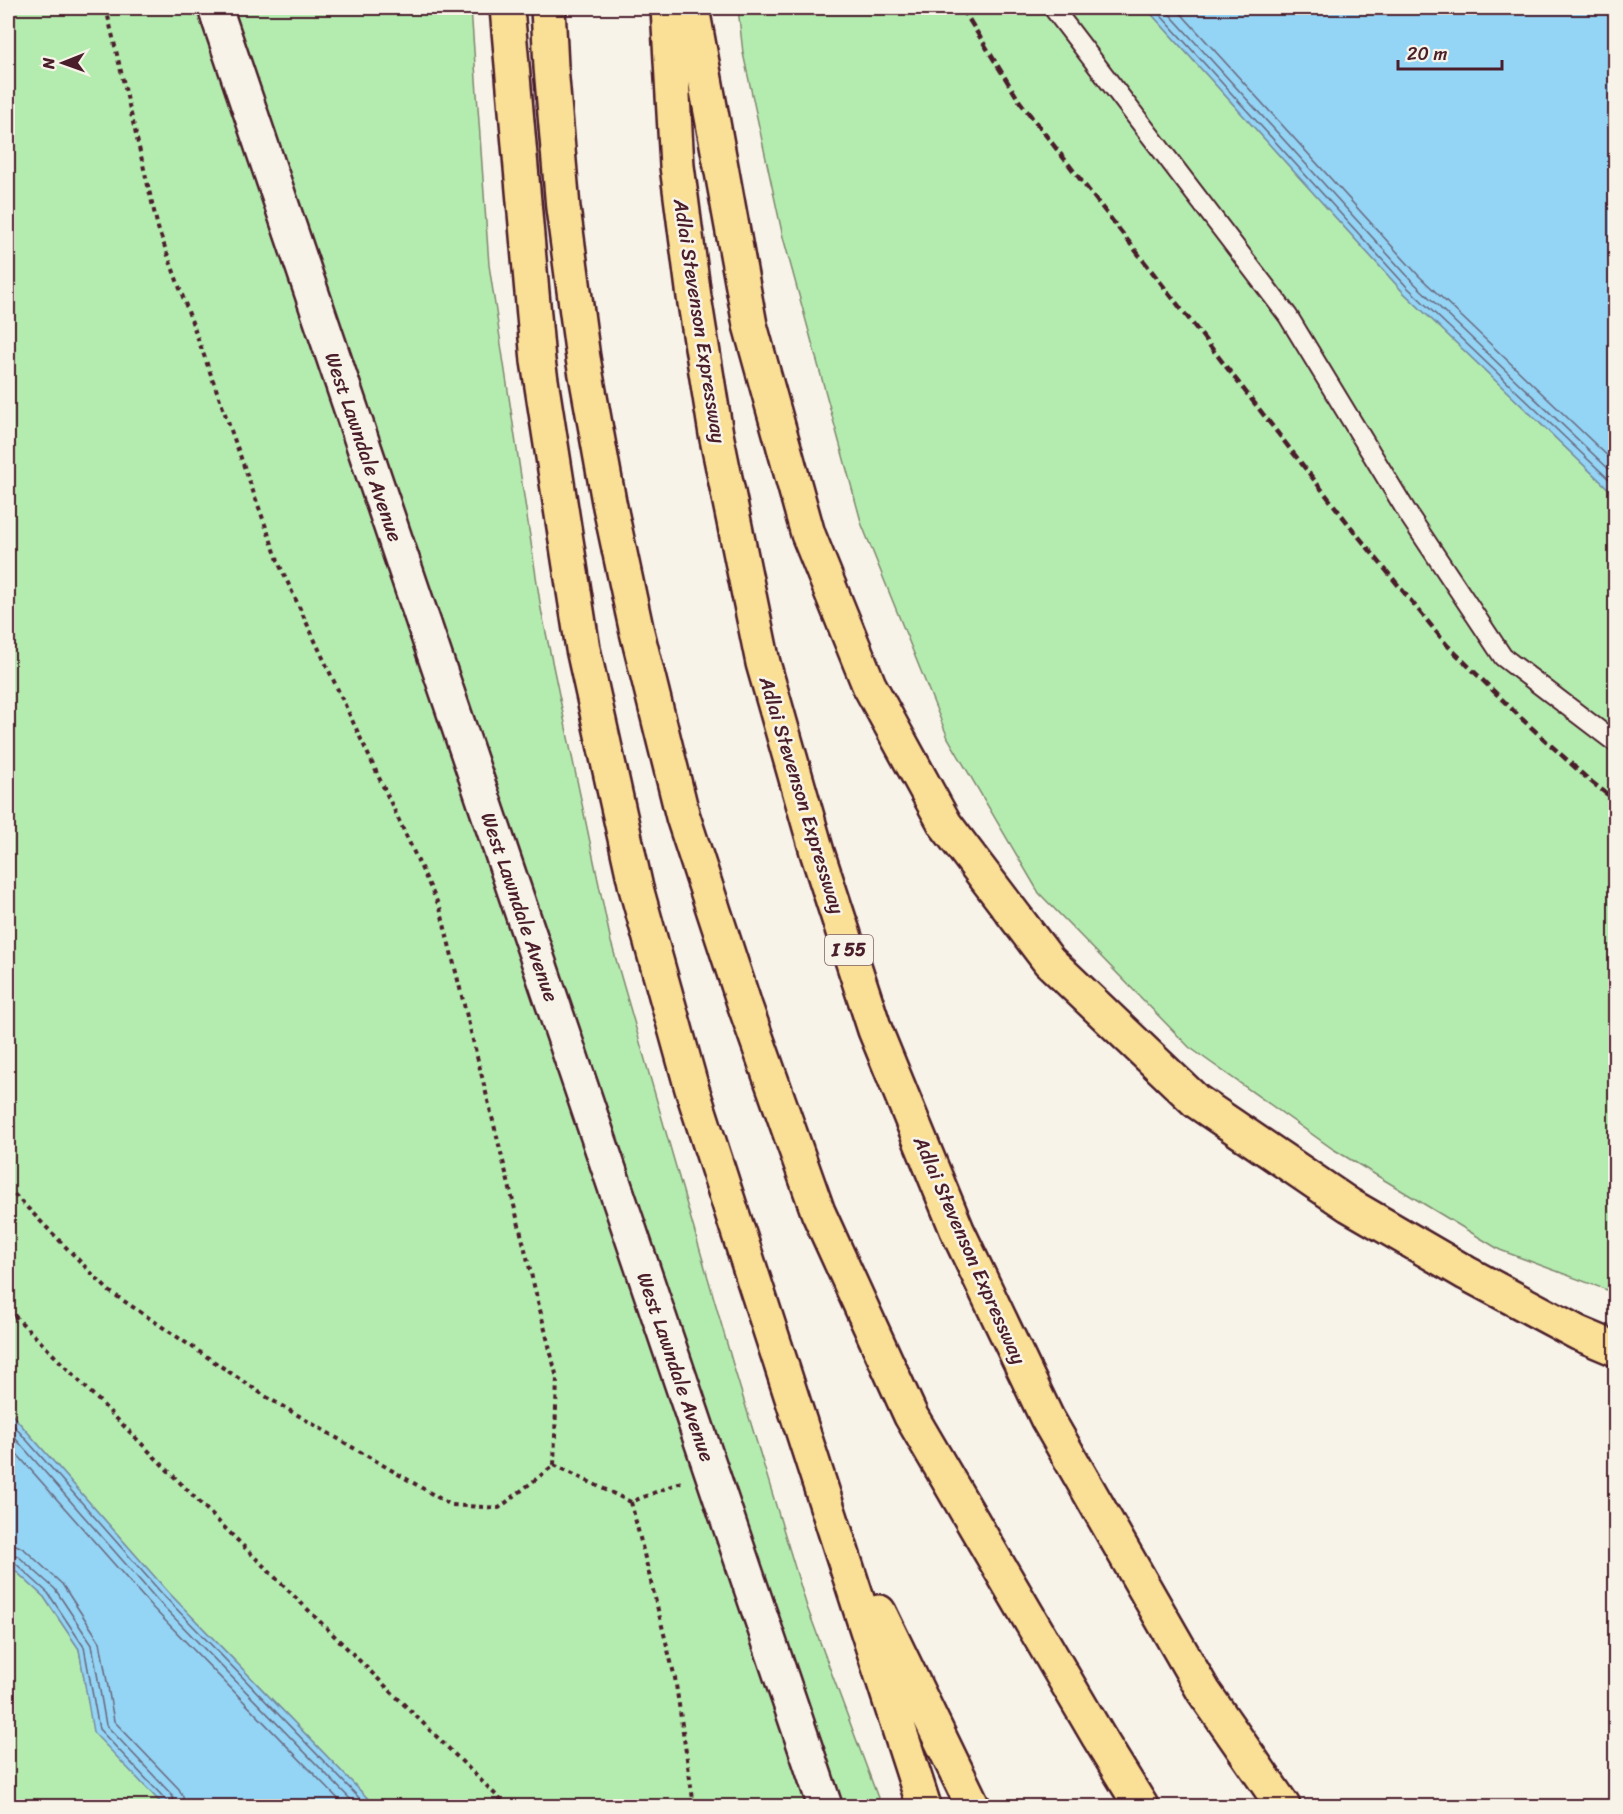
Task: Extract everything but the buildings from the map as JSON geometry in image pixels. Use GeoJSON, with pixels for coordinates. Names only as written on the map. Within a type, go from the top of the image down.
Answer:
{"type":"FeatureCollection","features":[{"type":"Feature","properties":{"kind":"highway"},"geometry":{"type":"LineString","coordinates":[[507,8],[538,361],[583,649],[636,888],[692,1089],[924,1806]]}},
{"type":"Feature","properties":{"kind":"highway"},"geometry":{"type":"LineString","coordinates":[[548,8],[563,208],[583,358],[609,502],[636,628],[683,816],[745,1006],[818,1212],[911,1416],[1141,1806]]}},
{"type":"Feature","properties":{"kind":"highway","name":"Adlai Stevenson Expressway"},"geometry":{"type":"LineString","coordinates":[[668,8],[677,166],[694,297],[716,434],[763,663],[817,852],[875,1030],[957,1230],[1047,1418],[1204,1692],[1283,1806]]}},
{"type":"Feature","properties":{"kind":"highway"},"geometry":{"type":"LineString","coordinates":[[692,8],[750,325],[808,534],[869,685],[945,824],[1049,961],[1196,1101],[1350,1205],[1466,1273],[1578,1333],[1616,1349]]}},
{"type":"Feature","properties":{"kind":"highway"},"geometry":{"type":"LineString","coordinates":[[1466,1273],[1558,1315],[1616,1336]]}},
{"type":"Feature","properties":{"kind":"highway"},"geometry":{"type":"LineString","coordinates":[[826,1502],[973,1806]]}},
{"type":"Feature","properties":{"kind":"street","name":"West Lawndale Avenue"},"geometry":{"type":"LineString","coordinates":[[215,8],[825,1806]]}},
{"type":"Feature","properties":{"kind":"lane"},"geometry":{"type":"LineString","coordinates":[[1053,8],[1288,316],[1410,517],[1503,657],[1616,744]]}},
{"type":"Feature","properties":{"kind":"path"},"geometry":{"type":"LineString","coordinates":[[106,8],[158,228],[276,554],[440,908],[557,1378],[554,1465]]}},
{"type":"Feature","properties":{"kind":"path"},"geometry":{"type":"LineString","coordinates":[[8,1188],[109,1292],[265,1396],[451,1505],[499,1508],[554,1465]]}},
{"type":"Feature","properties":{"kind":"path"},"geometry":{"type":"LineString","coordinates":[[8,1309],[224,1527],[507,1806]]}},
{"type":"Feature","properties":{"kind":"path"},"geometry":{"type":"LineString","coordinates":[[554,1465],[631,1502],[669,1487]]}},
{"type":"Feature","properties":{"kind":"path"},"geometry":{"type":"LineString","coordinates":[[631,1502],[675,1678],[694,1806]]}},
{"type":"Feature","properties":{"kind":"green space"},"geometry":{"type":"Polygon","coordinates":[[[8,8],[471,8],[489,265],[541,609],[611,942],[734,1368],[807,1607],[881,1806],[375,1806],[169,1593],[8,1410],[8,8]]]}},
{"type":"Feature","properties":{"kind":"green space"},"geometry":{"type":"Polygon","coordinates":[[[738,8],[1146,8],[1403,292],[1615,495],[1615,1293],[1500,1250],[1333,1149],[1189,1047],[1039,893],[948,738],[862,525],[783,237],[743,53],[738,8]]]}},
{"type":"Feature","properties":{"kind":"green space"},"geometry":{"type":"Polygon","coordinates":[[[8,1564],[44,1597],[79,1649],[94,1732],[164,1806],[8,1806],[8,1564]]]}},
{"type":"Feature","properties":{"kind":"water"},"geometry":{"type":"Polygon","coordinates":[[[1146,8],[1615,8],[1615,495],[1403,292],[1146,8]]]}},
{"type":"Feature","properties":{"kind":"water"},"geometry":{"type":"Polygon","coordinates":[[[8,1410],[169,1593],[375,1806],[164,1806],[93,1732],[79,1649],[44,1597],[8,1564],[8,1410]]]}},
{"type":"Feature","properties":{"kind":"railway"},"geometry":{"type":"LineString","coordinates":[[962,8],[1020,102],[1354,531],[1447,645],[1522,719],[1589,780],[1616,801]]}}]}
